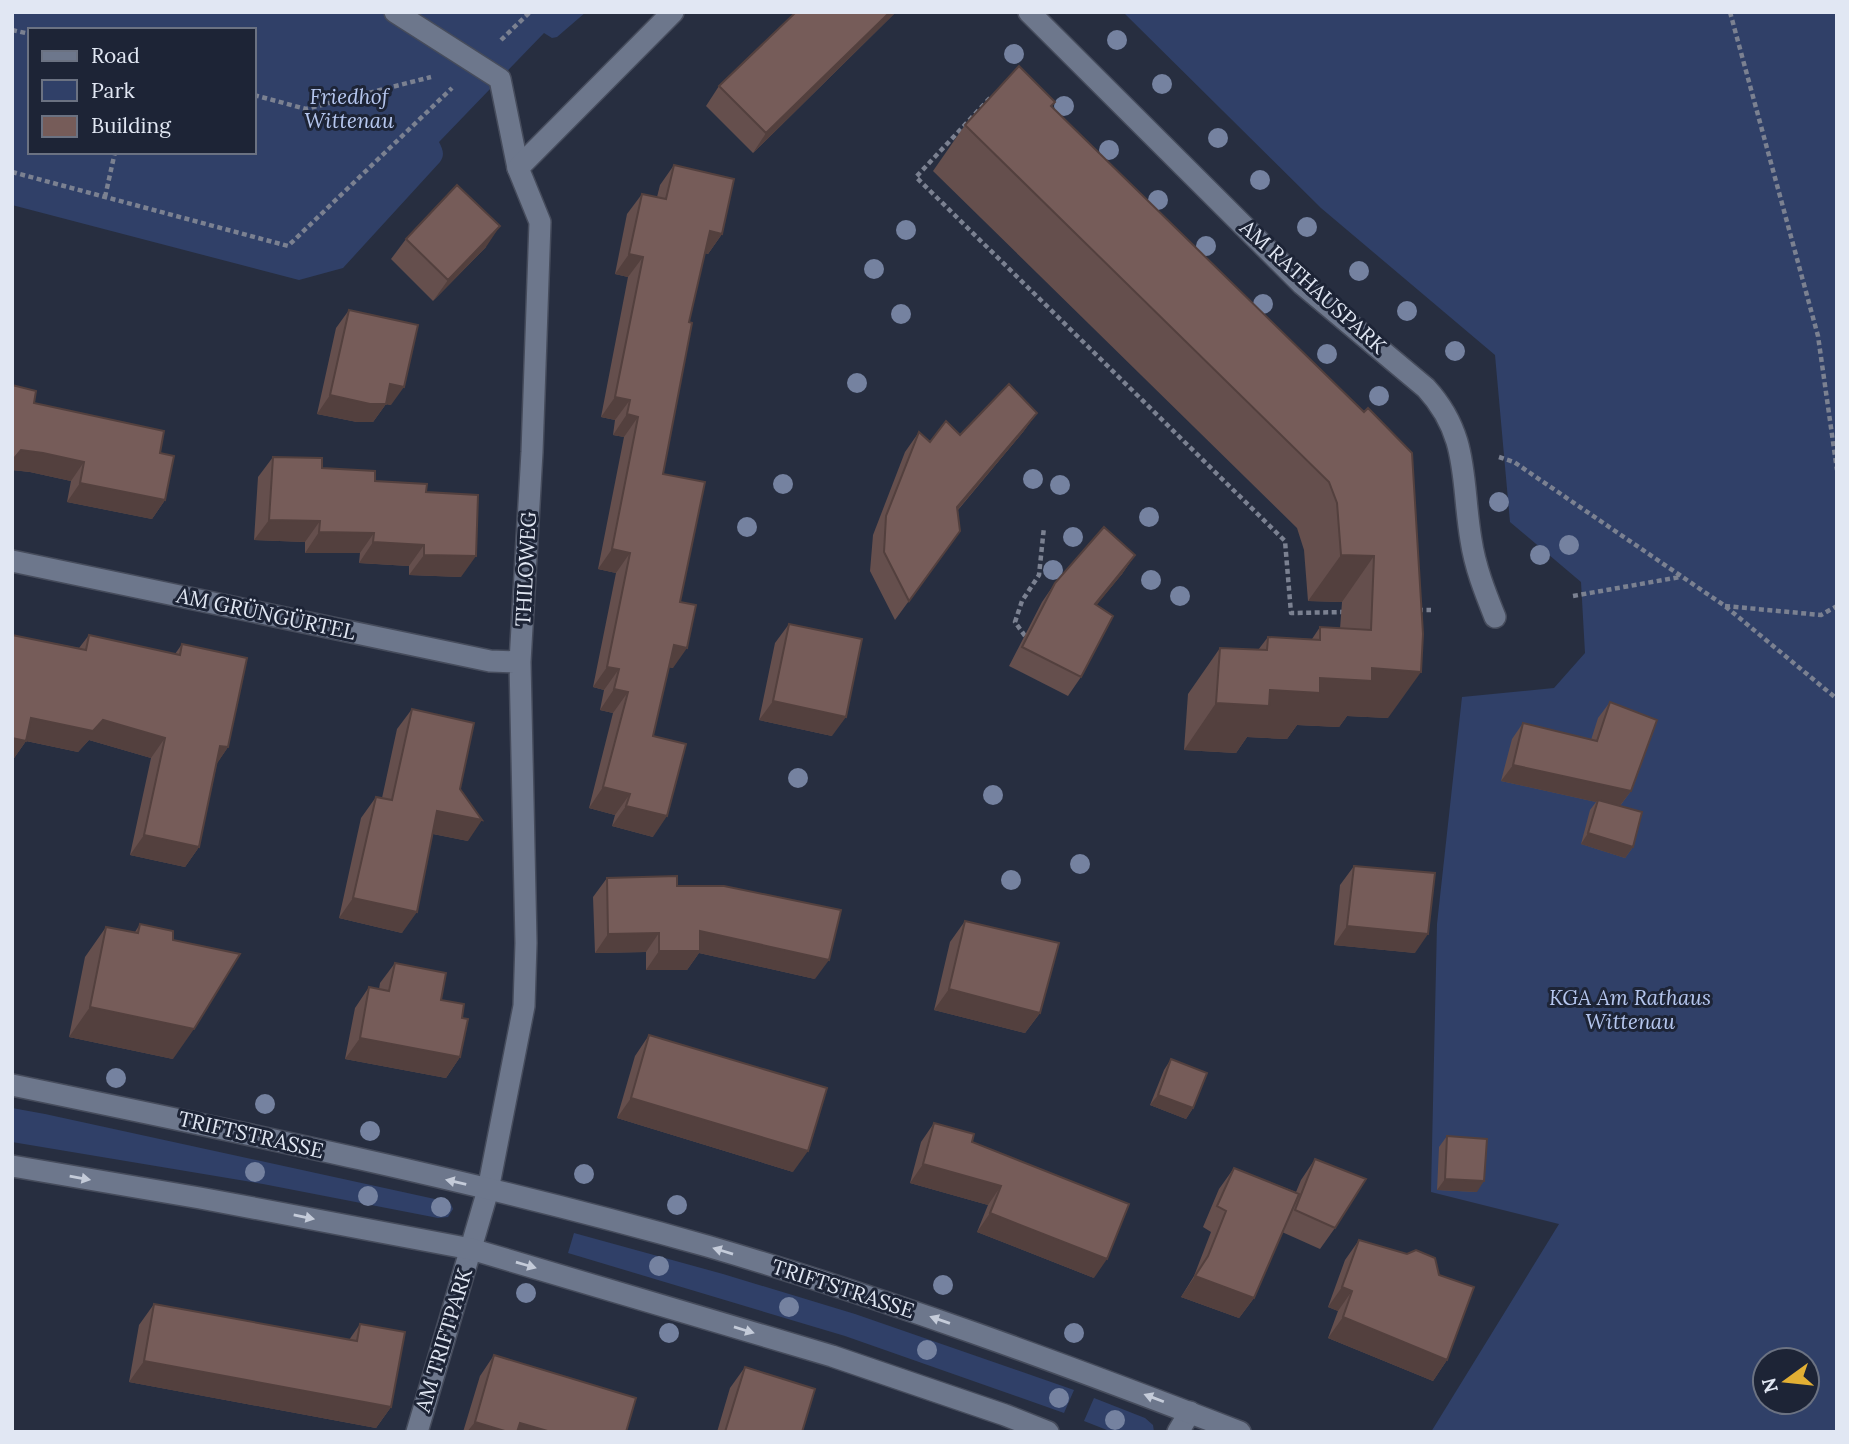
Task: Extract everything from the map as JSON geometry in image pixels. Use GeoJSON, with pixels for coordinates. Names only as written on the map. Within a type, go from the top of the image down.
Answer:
{"type":"FeatureCollection","features":[{"type":"Feature","properties":{"kind":"street"},"geometry":{"type":"LineString","coordinates":[[395,12],[475,66]]}},
{"type":"Feature","properties":{"kind":"street"},"geometry":{"type":"LineString","coordinates":[[518,168],[673,12]]}},
{"type":"Feature","properties":{"kind":"street","name":"AM RATHAUSPARK"},"geometry":{"type":"LineString","coordinates":[[1029,12],[1302,284],[1426,388],[1440,403],[1460,446],[1471,541],[1481,582],[1495,617]]}},
{"type":"Feature","properties":{"kind":"street","name":"THILOWEG"},"geometry":{"type":"LineString","coordinates":[[475,66],[500,79],[518,168],[540,222],[532,452],[520,662],[526,943],[524,1006],[488,1190]]}},
{"type":"Feature","properties":{"kind":"street","name":"AM GRÜNGÜRTEL"},"geometry":{"type":"LineString","coordinates":[[12,561],[490,661],[520,662]]}},
{"type":"Feature","properties":{"kind":"street","name":"TRIFTSTRASSE"},"geometry":{"type":"LineString","coordinates":[[12,1085],[232,1130],[488,1190],[706,1246],[858,1293],[1030,1351],[1240,1432]]}},
{"type":"Feature","properties":{"kind":"street"},"geometry":{"type":"LineString","coordinates":[[12,1166],[471,1249],[832,1356],[1048,1432]]}},
{"type":"Feature","properties":{"kind":"street"},"geometry":{"type":"LineString","coordinates":[[471,1249],[488,1190]]}},
{"type":"Feature","properties":{"kind":"street","name":"AM TRIFTPARK"},"geometry":{"type":"LineString","coordinates":[[417,1432],[471,1249]]}},
{"type":"Feature","properties":{"kind":"street"},"geometry":{"type":"LineString","coordinates":[[1178,1432],[1190,1412]]}},
{"type":"Feature","properties":{"kind":"path"},"geometry":{"type":"LineString","coordinates":[[12,172],[288,246],[530,12]]}},
{"type":"Feature","properties":{"kind":"path"},"geometry":{"type":"LineString","coordinates":[[1730,12],[1818,336],[1837,470]]}},
{"type":"Feature","properties":{"kind":"path"},"geometry":{"type":"LineString","coordinates":[[256,96],[306,109],[475,66]]}},
{"type":"Feature","properties":{"kind":"path"},"geometry":{"type":"LineString","coordinates":[[997,90],[916,177],[1285,541],[1290,613],[1354,611]]}},
{"type":"Feature","properties":{"kind":"path"},"geometry":{"type":"LineString","coordinates":[[105,197],[115,154]]}},
{"type":"Feature","properties":{"kind":"path"},"geometry":{"type":"LineString","coordinates":[[1499,457],[1514,462],[1725,606],[1837,699]]}},
{"type":"Feature","properties":{"kind":"path"},"geometry":{"type":"LineString","coordinates":[[1025,636],[1015,622],[1022,601],[1039,575],[1044,527]]}},
{"type":"Feature","properties":{"kind":"path"},"geometry":{"type":"LineString","coordinates":[[1573,596],[1681,577]]}},
{"type":"Feature","properties":{"kind":"path"},"geometry":{"type":"LineString","coordinates":[[1725,606],[1821,615],[1837,606]]}},
{"type":"Feature","properties":{"kind":"path"},"geometry":{"type":"LineString","coordinates":[[1405,610],[1431,610]]}},
{"type":"Feature","properties":{"kind":"green space","name":"Friedhof Wittenau"},"geometry":{"type":"Polygon","coordinates":[[[12,12],[586,12],[557,37],[552,38],[544,33],[439,142],[443,152],[440,162],[343,268],[299,280],[12,205],[12,12]]]}},
{"type":"Feature","properties":{"kind":"green space","name":"KGA Am Rathaus Wittenau"},"geometry":{"type":"Polygon","coordinates":[[[1123,12],[1837,12],[1837,1432],[1431,1432],[1559,1224],[1431,1192],[1437,924],[1462,697],[1554,688],[1585,653],[1581,582],[1510,522],[1495,355],[1321,208],[1123,12]]]}},
{"type":"Feature","properties":{"kind":"green space"},"geometry":{"type":"Polygon","coordinates":[[[12,1108],[444,1201],[451,1204],[453,1209],[448,1217],[438,1218],[263,1184],[12,1142],[12,1108]]]}},
{"type":"Feature","properties":{"kind":"green space"},"geometry":{"type":"Polygon","coordinates":[[[574,1233],[855,1314],[1074,1390],[1064,1413],[845,1336],[568,1253],[574,1233]]]}},
{"type":"Feature","properties":{"kind":"green space"},"geometry":{"type":"Polygon","coordinates":[[[1094,1398],[1145,1418],[1153,1425],[1154,1432],[1112,1432],[1084,1421],[1094,1398]]]}},
{"type":"Feature","properties":{"kind":"building"},"geometry":{"type":"Polygon","coordinates":[[[796,12],[890,12],[766,133],[719,86],[796,12]]]}},
{"type":"Feature","properties":{"kind":"building"},"geometry":{"type":"Polygon","coordinates":[[[1019,66],[1055,102],[1051,106],[1364,412],[1368,408],[1412,453],[1423,634],[1421,672],[1372,668],[1372,681],[1320,678],[1320,693],[1270,690],[1269,706],[1216,703],[1220,648],[1267,650],[1268,637],[1320,640],[1320,627],[1371,630],[1374,556],[1341,555],[1337,503],[1329,482],[965,125],[1019,66]]]}},
{"type":"Feature","properties":{"kind":"building"},"geometry":{"type":"Polygon","coordinates":[[[674,165],[734,179],[722,234],[710,231],[689,322],[692,323],[663,474],[705,482],[680,602],[696,605],[687,648],[674,645],[653,736],[686,744],[667,816],[626,806],[630,794],[603,787],[628,692],[614,689],[619,669],[607,667],[630,553],[612,549],[638,417],[627,414],[630,400],[615,397],[643,257],[629,254],[642,194],[666,199],[674,165]]]}},
{"type":"Feature","properties":{"kind":"building"},"geometry":{"type":"Polygon","coordinates":[[[457,185],[500,226],[448,280],[406,239],[457,185]]]}},
{"type":"Feature","properties":{"kind":"building"},"geometry":{"type":"Polygon","coordinates":[[[349,310],[418,325],[404,387],[390,384],[386,404],[370,404],[330,395],[349,310]]]}},
{"type":"Feature","properties":{"kind":"building"},"geometry":{"type":"Polygon","coordinates":[[[1009,384],[1037,413],[957,507],[960,531],[909,601],[884,552],[886,516],[919,432],[930,442],[946,421],[960,435],[1009,384]]]}},
{"type":"Feature","properties":{"kind":"building"},"geometry":{"type":"Polygon","coordinates":[[[12,385],[36,391],[34,403],[164,431],[160,453],[174,456],[165,500],[80,483],[84,462],[21,450],[12,461],[12,385]]]}},
{"type":"Feature","properties":{"kind":"building"},"geometry":{"type":"Polygon","coordinates":[[[273,457],[322,458],[322,468],[375,471],[375,481],[427,484],[426,492],[478,495],[476,556],[424,555],[424,545],[373,542],[374,533],[319,532],[320,521],[269,520],[273,457]]]}},
{"type":"Feature","properties":{"kind":"building"},"geometry":{"type":"Polygon","coordinates":[[[1104,527],[1135,555],[1095,604],[1113,616],[1081,677],[1022,647],[1055,583],[1104,527]]]}},
{"type":"Feature","properties":{"kind":"building"},"geometry":{"type":"Polygon","coordinates":[[[789,624],[862,639],[846,717],[773,701],[789,624]]]}},
{"type":"Feature","properties":{"kind":"building"},"geometry":{"type":"Polygon","coordinates":[[[12,635],[86,650],[89,635],[180,655],[182,644],[247,658],[228,747],[220,746],[199,847],[144,835],[165,738],[103,720],[93,731],[31,718],[26,741],[12,738],[12,635]]]}},
{"type":"Feature","properties":{"kind":"building"},"geometry":{"type":"Polygon","coordinates":[[[1610,702],[1657,720],[1631,791],[1513,765],[1523,723],[1597,741],[1610,702]]]}},
{"type":"Feature","properties":{"kind":"building"},"geometry":{"type":"Polygon","coordinates":[[[412,709],[474,723],[460,789],[482,820],[437,811],[417,912],[353,898],[376,797],[392,800],[412,709]]]}},
{"type":"Feature","properties":{"kind":"building"},"geometry":{"type":"Polygon","coordinates":[[[1598,800],[1642,812],[1633,847],[1588,833],[1598,800]]]}},
{"type":"Feature","properties":{"kind":"building"},"geometry":{"type":"Polygon","coordinates":[[[1354,866],[1435,873],[1428,934],[1347,926],[1354,866]]]}},
{"type":"Feature","properties":{"kind":"building"},"geometry":{"type":"Polygon","coordinates":[[[677,876],[677,886],[724,886],[841,910],[829,960],[700,931],[700,951],[659,951],[659,933],[608,934],[607,878],[677,876]]]}},
{"type":"Feature","properties":{"kind":"building"},"geometry":{"type":"Polygon","coordinates":[[[965,921],[1059,943],[1040,1013],[949,989],[965,921]]]}},
{"type":"Feature","properties":{"kind":"building"},"geometry":{"type":"Polygon","coordinates":[[[140,924],[173,931],[173,940],[240,954],[194,1029],[90,1007],[106,927],[138,933],[140,924]]]}},
{"type":"Feature","properties":{"kind":"building"},"geometry":{"type":"Polygon","coordinates":[[[395,963],[446,973],[441,1000],[464,1004],[462,1018],[468,1019],[460,1057],[360,1038],[369,987],[389,991],[395,963]]]}},
{"type":"Feature","properties":{"kind":"building"},"geometry":{"type":"Polygon","coordinates":[[[649,1035],[827,1088],[808,1151],[631,1098],[649,1035]]]}},
{"type":"Feature","properties":{"kind":"building"},"geometry":{"type":"Polygon","coordinates":[[[1171,1059],[1207,1073],[1193,1108],[1158,1095],[1171,1059]]]}},
{"type":"Feature","properties":{"kind":"building"},"geometry":{"type":"Polygon","coordinates":[[[934,1123],[974,1134],[972,1142],[1129,1204],[1107,1259],[990,1213],[1001,1186],[923,1164],[934,1123]]]}},
{"type":"Feature","properties":{"kind":"building"},"geometry":{"type":"Polygon","coordinates":[[[1447,1136],[1487,1139],[1484,1181],[1445,1179],[1447,1136]]]}},
{"type":"Feature","properties":{"kind":"building"},"geometry":{"type":"Polygon","coordinates":[[[1315,1159],[1366,1179],[1335,1228],[1295,1210],[1315,1159]]]}},
{"type":"Feature","properties":{"kind":"building"},"geometry":{"type":"Polygon","coordinates":[[[1234,1168],[1299,1194],[1254,1298],[1195,1276],[1208,1256],[1226,1211],[1217,1206],[1234,1168]]]}},
{"type":"Feature","properties":{"kind":"building"},"geometry":{"type":"Polygon","coordinates":[[[1359,1240],[1407,1254],[1416,1250],[1435,1258],[1439,1275],[1474,1287],[1447,1360],[1343,1317],[1352,1291],[1342,1287],[1359,1240]]]}},
{"type":"Feature","properties":{"kind":"building"},"geometry":{"type":"Polygon","coordinates":[[[154,1304],[357,1341],[360,1324],[405,1332],[391,1407],[144,1361],[154,1304]]]}},
{"type":"Feature","properties":{"kind":"building"},"geometry":{"type":"Polygon","coordinates":[[[494,1355],[636,1398],[626,1432],[551,1432],[520,1423],[517,1432],[508,1432],[475,1422],[494,1355]]]}},
{"type":"Feature","properties":{"kind":"building"},"geometry":{"type":"Polygon","coordinates":[[[745,1367],[815,1389],[802,1432],[725,1432],[745,1367]]]}}]}
